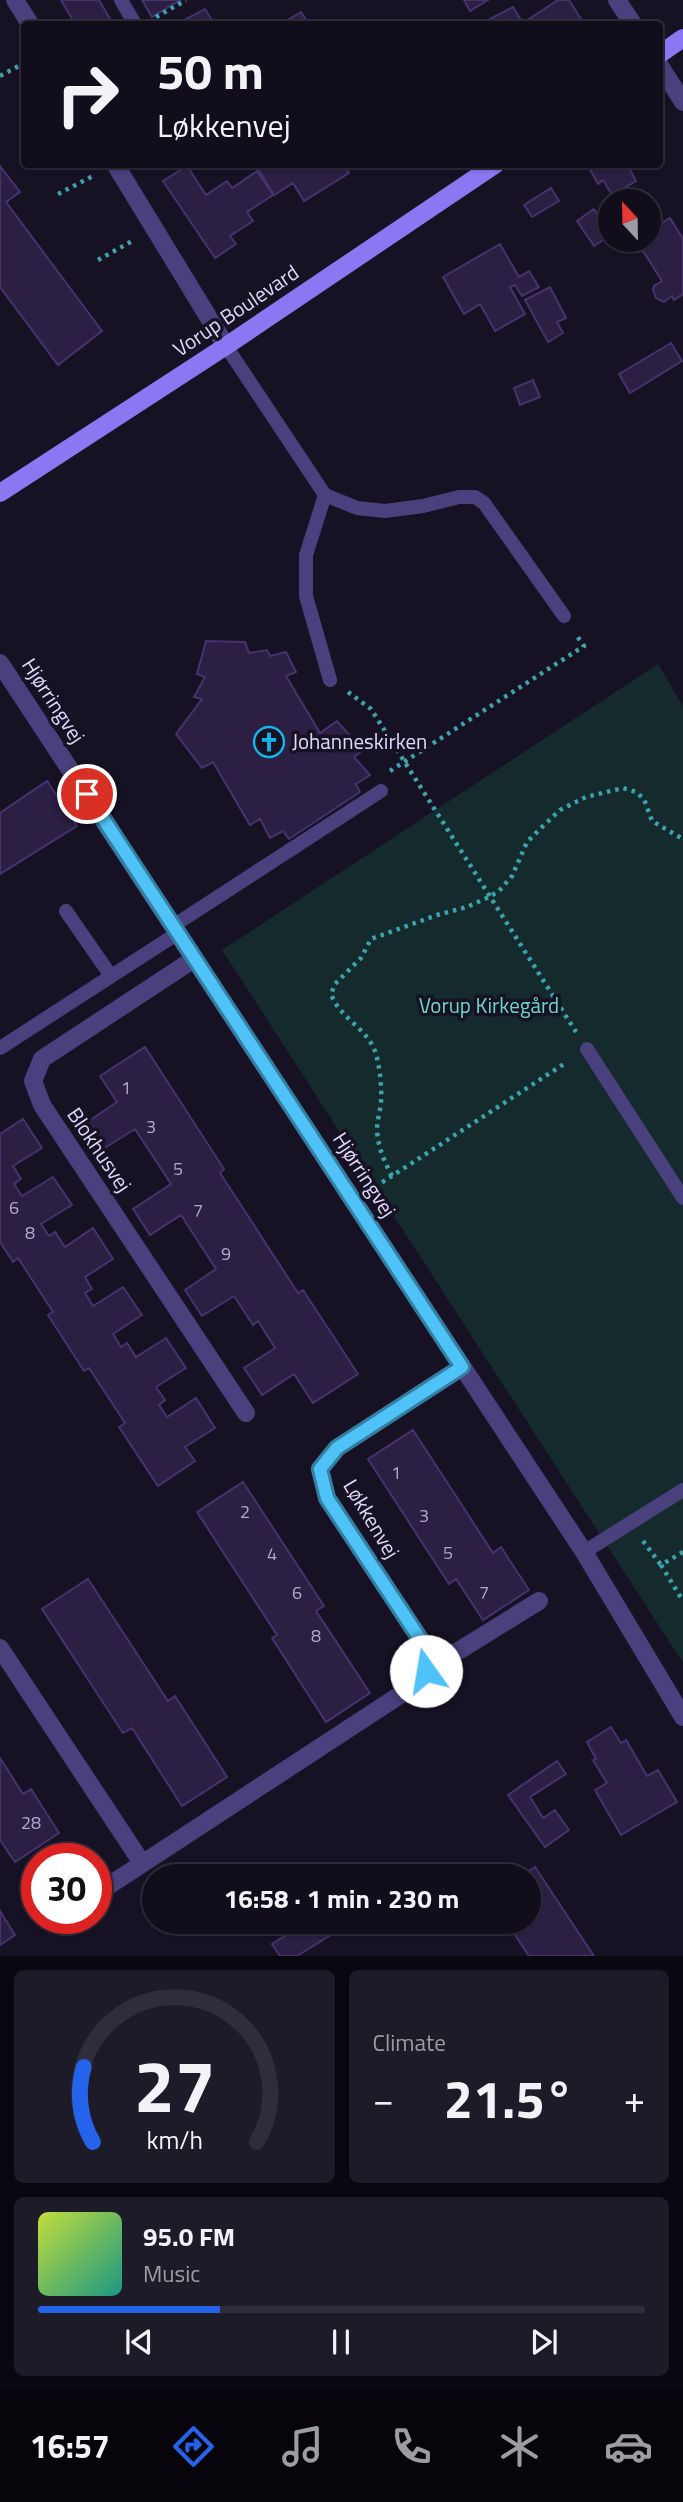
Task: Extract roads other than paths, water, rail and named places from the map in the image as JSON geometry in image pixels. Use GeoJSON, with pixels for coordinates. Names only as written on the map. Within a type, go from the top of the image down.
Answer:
{"type":"FeatureCollection","features":[{"type":"Feature","properties":{"kind":"street"},"geometry":{"type":"LineString","coordinates":[[15,0],[28,21]]}},
{"type":"Feature","properties":{"kind":"street"},"geometry":{"type":"LineString","coordinates":[[617,0],[631,21]]}},
{"type":"Feature","properties":{"kind":"street"},"geometry":{"type":"LineString","coordinates":[[663,52],[683,38]]}},
{"type":"Feature","properties":{"kind":"street"},"geometry":{"type":"LineString","coordinates":[[663,71],[683,103]]}},
{"type":"Feature","properties":{"kind":"street"},"geometry":{"type":"LineString","coordinates":[[110,168],[154,228],[226,346]]}},
{"type":"Feature","properties":{"kind":"street","name":"Vorup Boulevard"},"geometry":{"type":"LineString","coordinates":[[0,493],[226,346],[490,168]]}},
{"type":"Feature","properties":{"kind":"street","name":"Hjørringvej"},"geometry":{"type":"LineString","coordinates":[[0,663],[584,1552],[683,1717]]}},
{"type":"Feature","properties":{"kind":"street","name":"Blokhusvej"},"geometry":{"type":"LineString","coordinates":[[194,959],[42,1059],[33,1081],[42,1105],[247,1413]]}},
{"type":"Feature","properties":{"kind":"street","name":"Løkkenvej"},"geometry":{"type":"LineString","coordinates":[[426,1671],[422,1642],[327,1498],[320,1469],[337,1448],[462,1367]]}},
{"type":"Feature","properties":{"kind":"street"},"geometry":{"type":"LineString","coordinates":[[112,1883],[403,1693],[426,1671],[539,1601]]}},
{"type":"Feature","properties":{"kind":"street"},"geometry":{"type":"LineString","coordinates":[[0,1648],[142,1863]]}},
{"type":"Feature","properties":{"kind":"lane"},"geometry":{"type":"LineString","coordinates":[[121,0],[133,21]]}},
{"type":"Feature","properties":{"kind":"lane"},"geometry":{"type":"LineString","coordinates":[[226,346],[324,495],[357,508],[385,511],[423,506],[459,497],[475,497],[484,503],[564,616]]}},
{"type":"Feature","properties":{"kind":"lane"},"geometry":{"type":"LineString","coordinates":[[324,495],[306,555],[306,596],[330,680]]}},
{"type":"Feature","properties":{"kind":"lane"},"geometry":{"type":"LineString","coordinates":[[0,1048],[111,976],[381,791]]}},
{"type":"Feature","properties":{"kind":"lane"},"geometry":{"type":"LineString","coordinates":[[66,911],[111,976]]}},
{"type":"Feature","properties":{"kind":"lane"},"geometry":{"type":"LineString","coordinates":[[587,1049],[683,1199]]}},
{"type":"Feature","properties":{"kind":"lane"},"geometry":{"type":"LineString","coordinates":[[584,1552],[683,1490]]}},
{"type":"Feature","properties":{"kind":"place","name":"Johanneskirken"},"geometry":{"type":"Point","coordinates":[269,742]}},
{"type":"Feature","properties":{"kind":"park label","name":"Vorup Kirkegård"},"geometry":{"type":"Point","coordinates":[489,1006]}}]}
